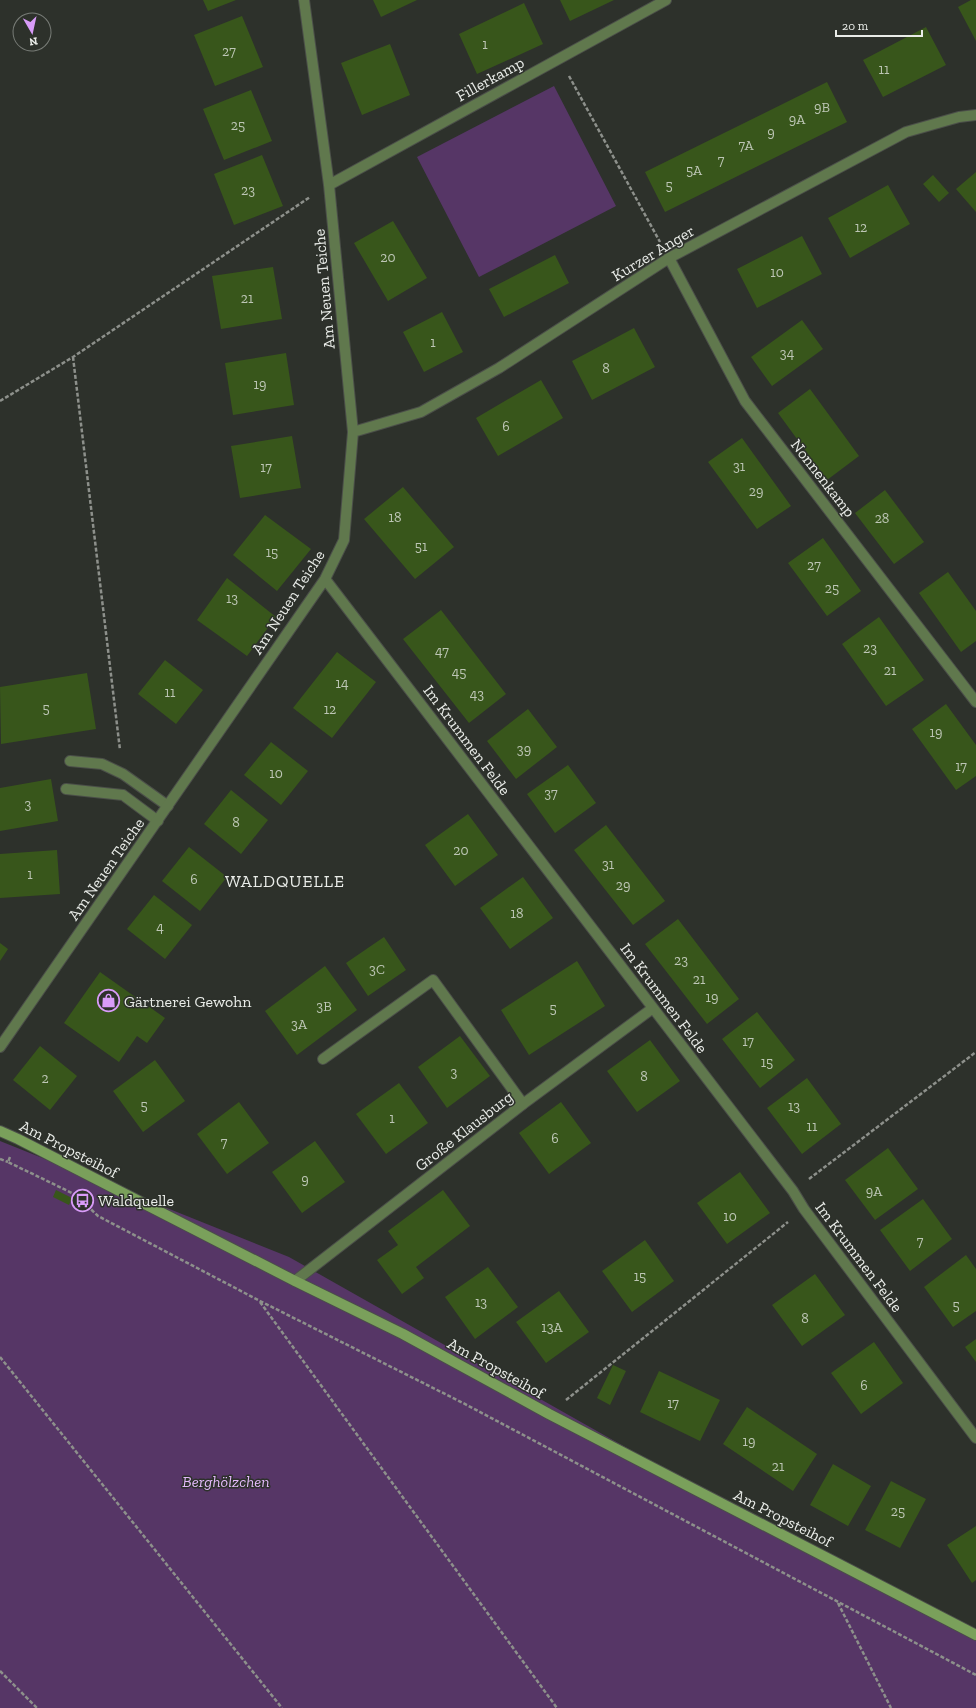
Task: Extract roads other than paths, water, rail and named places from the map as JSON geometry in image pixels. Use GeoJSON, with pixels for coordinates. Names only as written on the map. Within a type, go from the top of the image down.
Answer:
{"type":"FeatureCollection","features":[{"type":"Feature","properties":{"kind":"street","name":"Am Neuen Teiche"},"geometry":{"type":"LineString","coordinates":[[0,1047],[325,579],[344,540],[353,432],[329,184],[304,0]]}},
{"type":"Feature","properties":{"kind":"street","name":"Fillerkamp"},"geometry":{"type":"LineString","coordinates":[[329,184],[666,0]]}},
{"type":"Feature","properties":{"kind":"street","name":"Kurzer Anger"},"geometry":{"type":"LineString","coordinates":[[353,432],[421,412],[499,368],[669,258],[906,132],[959,117],[976,115]]}},
{"type":"Feature","properties":{"kind":"street","name":"Nonnenkamp"},"geometry":{"type":"LineString","coordinates":[[669,258],[745,401],[976,702]]}},
{"type":"Feature","properties":{"kind":"street","name":"Im Krummen Felde"},"geometry":{"type":"LineString","coordinates":[[325,579],[793,1191],[804,1209],[976,1438]]}},
{"type":"Feature","properties":{"kind":"street"},"geometry":{"type":"LineString","coordinates":[[70,761],[102,764],[123,774],[168,806]]}},
{"type":"Feature","properties":{"kind":"street"},"geometry":{"type":"LineString","coordinates":[[66,789],[123,795],[158,821]]}},
{"type":"Feature","properties":{"kind":"street"},"geometry":{"type":"LineString","coordinates":[[323,1059],[433,980],[523,1104]]}},
{"type":"Feature","properties":{"kind":"street","name":"Große Klausburg"},"geometry":{"type":"LineString","coordinates":[[295,1281],[523,1104],[653,1008]]}},
{"type":"Feature","properties":{"kind":"street","name":"Am Propsteihof"},"geometry":{"type":"LineString","coordinates":[[0,1132],[18,1139],[295,1281],[403,1334],[549,1414],[976,1635]]}},
{"type":"Feature","properties":{"kind":"place","name":"Gärtnerei Gewohn"},"geometry":{"type":"Point","coordinates":[109,1001]}},
{"type":"Feature","properties":{"kind":"place","name":"Waldquelle"},"geometry":{"type":"Point","coordinates":[82,1200]}},
{"type":"Feature","properties":{"kind":"district","name":"WALDQUELLE"},"geometry":{"type":"Point","coordinates":[285,881]}},
{"type":"Feature","properties":{"kind":"park label","name":"Berghölzchen"},"geometry":{"type":"Point","coordinates":[226,1481]}}]}
